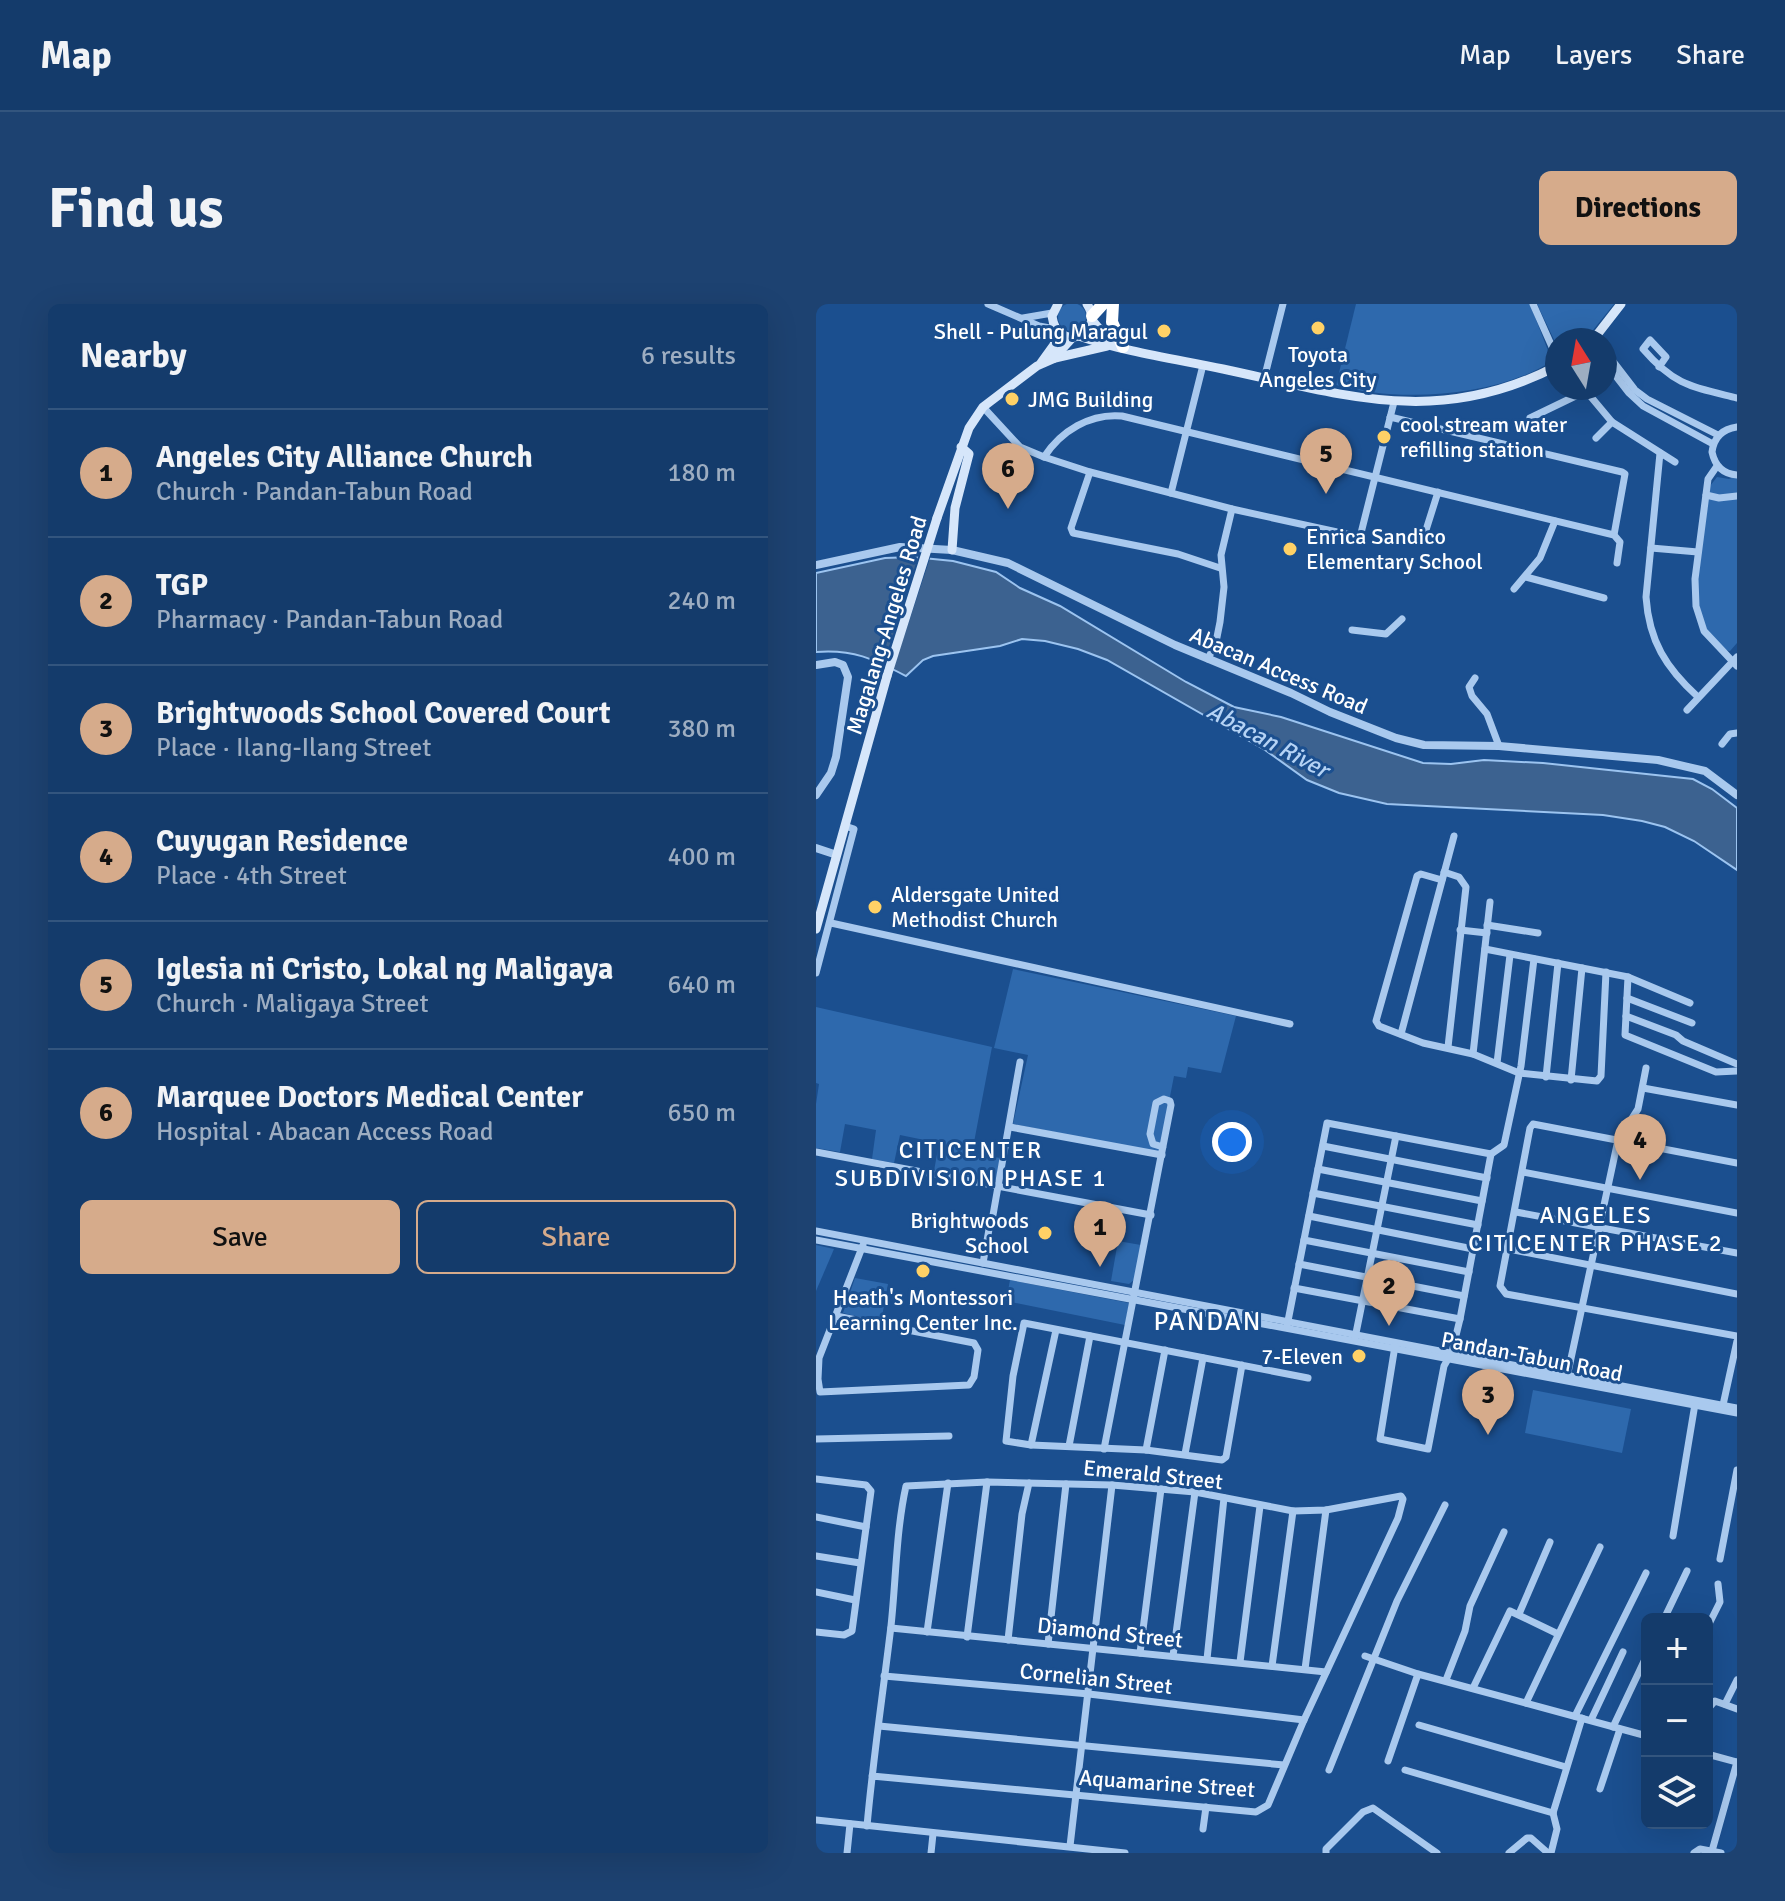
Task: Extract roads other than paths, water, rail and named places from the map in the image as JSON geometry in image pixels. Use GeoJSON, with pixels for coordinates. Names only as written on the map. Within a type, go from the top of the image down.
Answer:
{"type":"FeatureCollection","features":[{"type":"Feature","properties":{"kind":"highway"},"geometry":{"type":"LineString","coordinates":[[1090,313],[1103,304]]}},
{"type":"Feature","properties":{"kind":"highway"},"geometry":{"type":"LineString","coordinates":[[1113,304],[1112,322],[1119,346]]}},
{"type":"Feature","properties":{"kind":"main road"},"geometry":{"type":"LineString","coordinates":[[1603,328],[1621,304]]}},
{"type":"Feature","properties":{"kind":"main road"},"geometry":{"type":"LineString","coordinates":[[1055,307],[1056,330],[1076,337],[1264,379],[1394,402],[1482,396],[1511,388],[1545,372]]}},
{"type":"Feature","properties":{"kind":"main road","name":"Magalang-Angeles Road"},"geometry":{"type":"LineString","coordinates":[[1041,363],[1053,359],[1076,337],[1086,332],[1090,313]]}},
{"type":"Feature","properties":{"kind":"main road"},"geometry":{"type":"LineString","coordinates":[[1090,313],[1101,333],[1119,346]]}},
{"type":"Feature","properties":{"kind":"main road","name":"Magalang-Angeles Road"},"geometry":{"type":"LineString","coordinates":[[816,929],[887,676],[961,447],[983,407],[1041,363],[1054,345],[1056,330]]}},
{"type":"Feature","properties":{"kind":"main road"},"geometry":{"type":"LineString","coordinates":[[1053,359],[1119,346]]}},
{"type":"Feature","properties":{"kind":"main road"},"geometry":{"type":"LineString","coordinates":[[952,550],[955,508],[969,454],[961,447]]}},
{"type":"Feature","properties":{"kind":"street"},"geometry":{"type":"LineString","coordinates":[[988,304],[1056,330]]}},
{"type":"Feature","properties":{"kind":"street"},"geometry":{"type":"LineString","coordinates":[[1264,379],[1283,304]]}},
{"type":"Feature","properties":{"kind":"street"},"geometry":{"type":"LineString","coordinates":[[1533,304],[1545,331]]}},
{"type":"Feature","properties":{"kind":"street"},"geometry":{"type":"LineString","coordinates":[[1023,318],[1055,307]]}},
{"type":"Feature","properties":{"kind":"street"},"geometry":{"type":"LineString","coordinates":[[1171,493],[1203,365]]}},
{"type":"Feature","properties":{"kind":"street"},"geometry":{"type":"LineString","coordinates":[[1617,367],[1645,403]]}},
{"type":"Feature","properties":{"kind":"street"},"geometry":{"type":"LineString","coordinates":[[1659,367],[1681,383],[1737,398]]}},
{"type":"Feature","properties":{"kind":"street"},"geometry":{"type":"LineString","coordinates":[[1617,378],[1629,393],[1713,444]]}},
{"type":"Feature","properties":{"kind":"street"},"geometry":{"type":"LineString","coordinates":[[1530,418],[1586,391],[1612,422],[1675,462]]}},
{"type":"Feature","properties":{"kind":"street"},"geometry":{"type":"LineString","coordinates":[[983,407],[1020,447],[1044,457],[1232,509],[1360,537],[1394,402]]}},
{"type":"Feature","properties":{"kind":"street"},"geometry":{"type":"LineString","coordinates":[[1044,457],[1054,442],[1067,431],[1102,417],[1122,416],[1614,535],[1620,542],[1617,563]]}},
{"type":"Feature","properties":{"kind":"street"},"geometry":{"type":"LineString","coordinates":[[1390,417],[1622,472],[1625,474],[1614,535]]}},
{"type":"Feature","properties":{"kind":"street"},"geometry":{"type":"LineString","coordinates":[[1675,419],[1718,435]]}},
{"type":"Feature","properties":{"kind":"street"},"geometry":{"type":"LineString","coordinates":[[1596,438],[1612,422]]}},
{"type":"Feature","properties":{"kind":"street"},"geometry":{"type":"LineString","coordinates":[[1737,427],[1718,435],[1712,452],[1720,468],[1737,475]]}},
{"type":"Feature","properties":{"kind":"street"},"geometry":{"type":"LineString","coordinates":[[1660,453],[1646,597],[1653,638],[1663,659],[1679,680],[1698,697]]}},
{"type":"Feature","properties":{"kind":"street"},"geometry":{"type":"LineString","coordinates":[[1687,710],[1736,662],[1716,646],[1700,622],[1695,598],[1707,491],[1720,468]]}},
{"type":"Feature","properties":{"kind":"street"},"geometry":{"type":"LineString","coordinates":[[1090,472],[1071,532],[1110,543],[1178,554],[1220,568]]}},
{"type":"Feature","properties":{"kind":"street"},"geometry":{"type":"LineString","coordinates":[[1707,491],[1719,498],[1737,496]]}},
{"type":"Feature","properties":{"kind":"street"},"geometry":{"type":"LineString","coordinates":[[1426,530],[1438,492]]}},
{"type":"Feature","properties":{"kind":"street"},"geometry":{"type":"LineString","coordinates":[[1208,659],[1216,642],[1222,605],[1224,587],[1220,568],[1232,509]]}},
{"type":"Feature","properties":{"kind":"street"},"geometry":{"type":"LineString","coordinates":[[1514,589],[1526,577],[1548,543],[1555,521]]}},
{"type":"Feature","properties":{"kind":"street","name":"Abacan Access Road"},"geometry":{"type":"LineString","coordinates":[[816,565],[892,547],[952,550],[1016,566],[1208,659],[1396,738],[1424,745],[1499,746],[1600,753],[1684,764],[1713,776],[1737,795]]}},
{"type":"Feature","properties":{"kind":"street"},"geometry":{"type":"LineString","coordinates":[[1651,548],[1698,552]]}},
{"type":"Feature","properties":{"kind":"street"},"geometry":{"type":"LineString","coordinates":[[1526,577],[1604,598]]}},
{"type":"Feature","properties":{"kind":"street"},"geometry":{"type":"LineString","coordinates":[[1352,630],[1386,634],[1402,619]]}},
{"type":"Feature","properties":{"kind":"street"},"geometry":{"type":"LineString","coordinates":[[816,665],[835,662],[843,665],[848,677],[836,757],[831,773],[816,795]]}},
{"type":"Feature","properties":{"kind":"street"},"geometry":{"type":"LineString","coordinates":[[1475,678],[1469,687],[1472,696],[1487,714],[1499,746]]}},
{"type":"Feature","properties":{"kind":"street"},"geometry":{"type":"LineString","coordinates":[[1722,744],[1730,734],[1737,733]]}},
{"type":"Feature","properties":{"kind":"street"},"geometry":{"type":"LineString","coordinates":[[816,973],[854,829],[845,826]]}},
{"type":"Feature","properties":{"kind":"street"},"geometry":{"type":"LineString","coordinates":[[1401,1034],[1454,836]]}},
{"type":"Feature","properties":{"kind":"street"},"geometry":{"type":"LineString","coordinates":[[817,851],[837,855]]}},
{"type":"Feature","properties":{"kind":"street"},"geometry":{"type":"LineString","coordinates":[[1448,1047],[1465,884],[1457,876],[1421,874],[1417,876],[1376,1021],[1379,1026],[1423,1043],[1473,1054],[1519,1073],[1594,1081],[1601,1076],[1606,972]]}},
{"type":"Feature","properties":{"kind":"street"},"geometry":{"type":"LineString","coordinates":[[1473,1054],[1490,902]]}},
{"type":"Feature","properties":{"kind":"street"},"geometry":{"type":"LineString","coordinates":[[831,923],[1290,1024]]}},
{"type":"Feature","properties":{"kind":"street"},"geometry":{"type":"LineString","coordinates":[[1460,930],[1538,933]]}},
{"type":"Feature","properties":{"kind":"street"},"geometry":{"type":"LineString","coordinates":[[1485,949],[1628,977],[1690,1003]]}},
{"type":"Feature","properties":{"kind":"street"},"geometry":{"type":"LineString","coordinates":[[1497,1063],[1510,955]]}},
{"type":"Feature","properties":{"kind":"street"},"geometry":{"type":"LineString","coordinates":[[1287,1325],[1327,1123],[1491,1154],[1504,1145],[1519,1073],[1534,959]]}},
{"type":"Feature","properties":{"kind":"street"},"geometry":{"type":"LineString","coordinates":[[1546,1077],[1558,963]]}},
{"type":"Feature","properties":{"kind":"street"},"geometry":{"type":"LineString","coordinates":[[1571,1080],[1582,968]]}},
{"type":"Feature","properties":{"kind":"street"},"geometry":{"type":"LineString","coordinates":[[1628,977],[1626,1036],[1720,1073],[1737,1071]]}},
{"type":"Feature","properties":{"kind":"street"},"geometry":{"type":"LineString","coordinates":[[1627,998],[1692,1023]]}},
{"type":"Feature","properties":{"kind":"street"},"geometry":{"type":"LineString","coordinates":[[1626,1016],[1676,1035],[1683,1041],[1737,1064]]}},
{"type":"Feature","properties":{"kind":"street"},"geometry":{"type":"LineString","coordinates":[[983,1263],[1020,1062]]}},
{"type":"Feature","properties":{"kind":"street"},"geometry":{"type":"LineString","coordinates":[[1567,1377],[1618,1140],[1634,1117],[1646,1068]]}},
{"type":"Feature","properties":{"kind":"street"},"geometry":{"type":"LineString","coordinates":[[1643,1088],[1737,1105]]}},
{"type":"Feature","properties":{"kind":"street"},"geometry":{"type":"LineString","coordinates":[[1104,1449],[1171,1105],[1164,1099],[1156,1103],[1150,1139],[1162,1151]]}},
{"type":"Feature","properties":{"kind":"street"},"geometry":{"type":"LineString","coordinates":[[1723,1405],[1737,1338],[1501,1291],[1500,1286],[1533,1124],[1737,1163]]}},
{"type":"Feature","properties":{"kind":"street"},"geometry":{"type":"LineString","coordinates":[[1010,1127],[1162,1151]]}},
{"type":"Feature","properties":{"kind":"street"},"geometry":{"type":"LineString","coordinates":[[1355,1337],[1396,1136]]}},
{"type":"Feature","properties":{"kind":"street"},"geometry":{"type":"LineString","coordinates":[[1323,1146],[1487,1178]]}},
{"type":"Feature","properties":{"kind":"street"},"geometry":{"type":"LineString","coordinates":[[816,1152],[1151,1215]]}},
{"type":"Feature","properties":{"kind":"street"},"geometry":{"type":"LineString","coordinates":[[1395,1345],[1380,1439],[1428,1449],[1444,1366],[1451,1355],[1460,1319],[1491,1154]]}},
{"type":"Feature","properties":{"kind":"street"},"geometry":{"type":"LineString","coordinates":[[1318,1169],[1482,1201]]}},
{"type":"Feature","properties":{"kind":"street"},"geometry":{"type":"LineString","coordinates":[[1523,1172],[1737,1213]]}},
{"type":"Feature","properties":{"kind":"street"},"geometry":{"type":"LineString","coordinates":[[1313,1193],[1478,1225]]}},
{"type":"Feature","properties":{"kind":"street"},"geometry":{"type":"LineString","coordinates":[[1516,1212],[1737,1253]]}},
{"type":"Feature","properties":{"kind":"street"},"geometry":{"type":"LineString","coordinates":[[1309,1216],[1473,1249]]}},
{"type":"Feature","properties":{"kind":"street","name":"Pandan-Tabun Road"},"geometry":{"type":"LineString","coordinates":[[816,1231],[863,1245],[1133,1294]]}},
{"type":"Feature","properties":{"kind":"street","name":"Pandan-Tabun Road"},"geometry":{"type":"LineString","coordinates":[[816,1240],[983,1263],[1737,1411]]}},
{"type":"Feature","properties":{"kind":"street"},"geometry":{"type":"LineString","coordinates":[[1304,1240],[1469,1272]]}},
{"type":"Feature","properties":{"kind":"street"},"geometry":{"type":"LineString","coordinates":[[836,1316],[974,1343],[978,1350],[974,1377],[969,1385],[820,1392],[819,1358],[863,1245]]}},
{"type":"Feature","properties":{"kind":"street"},"geometry":{"type":"LineString","coordinates":[[1509,1249],[1737,1294]]}},
{"type":"Feature","properties":{"kind":"street"},"geometry":{"type":"LineString","coordinates":[[1299,1264],[1464,1296]]}},
{"type":"Feature","properties":{"kind":"street"},"geometry":{"type":"LineString","coordinates":[[1294,1288],[1460,1319]]}},
{"type":"Feature","properties":{"kind":"street"},"geometry":{"type":"LineString","coordinates":[[1242,1365],[1226,1457],[1222,1460],[1146,1450],[1006,1441],[1024,1323],[1056,1330],[1124,1342],[1203,1358],[1242,1365],[1308,1378]]}},
{"type":"Feature","properties":{"kind":"street"},"geometry":{"type":"LineString","coordinates":[[1031,1445],[1056,1330]]}},
{"type":"Feature","properties":{"kind":"street"},"geometry":{"type":"LineString","coordinates":[[1069,1446],[1090,1336]]}},
{"type":"Feature","properties":{"kind":"street"},"geometry":{"type":"LineString","coordinates":[[1146,1450],[1165,1350]]}},
{"type":"Feature","properties":{"kind":"street"},"geometry":{"type":"LineString","coordinates":[[1185,1454],[1203,1358]]}},
{"type":"Feature","properties":{"kind":"street"},"geometry":{"type":"LineString","coordinates":[[1673,1536],[1695,1403]]}},
{"type":"Feature","properties":{"kind":"street","name":"Pandan-Tabun Road"},"geometry":{"type":"LineString","coordinates":[[1695,1403],[1723,1405],[1737,1411]]}},
{"type":"Feature","properties":{"kind":"street"},"geometry":{"type":"LineString","coordinates":[[816,1439],[949,1436]]}},
{"type":"Feature","properties":{"kind":"street"},"geometry":{"type":"LineString","coordinates":[[1720,1559],[1737,1470]]}},
{"type":"Feature","properties":{"kind":"street"},"geometry":{"type":"LineString","coordinates":[[816,1479],[868,1486],[871,1491],[850,1633],[835,1635],[816,1632]]}},
{"type":"Feature","properties":{"kind":"street"},"geometry":{"type":"LineString","coordinates":[[967,1637],[987,1482]]}},
{"type":"Feature","properties":{"kind":"street","name":"Emerald Street"},"geometry":{"type":"LineString","coordinates":[[891,1628],[908,1485],[987,1482],[1112,1485],[1195,1492],[1293,1511],[1326,1510],[1401,1496],[1403,1499]]}},
{"type":"Feature","properties":{"kind":"street"},"geometry":{"type":"LineString","coordinates":[[927,1632],[948,1483]]}},
{"type":"Feature","properties":{"kind":"street"},"geometry":{"type":"LineString","coordinates":[[1008,1640],[1022,1514],[1029,1483]]}},
{"type":"Feature","properties":{"kind":"street"},"geometry":{"type":"LineString","coordinates":[[1048,1644],[1066,1484]]}},
{"type":"Feature","properties":{"kind":"street"},"geometry":{"type":"LineString","coordinates":[[1070,1846],[1112,1485]]}},
{"type":"Feature","properties":{"kind":"street"},"geometry":{"type":"LineString","coordinates":[[1140,1653],[1161,1489]]}},
{"type":"Feature","properties":{"kind":"street"},"geometry":{"type":"LineString","coordinates":[[1173,1656],[1195,1492]]}},
{"type":"Feature","properties":{"kind":"street"},"geometry":{"type":"LineString","coordinates":[[1207,1659],[1224,1498]]}},
{"type":"Feature","properties":{"kind":"street","name":"Aquamarine Street"},"geometry":{"type":"LineString","coordinates":[[872,1776],[1263,1810],[1268,1805],[1398,1518],[1403,1499]]}},
{"type":"Feature","properties":{"kind":"street"},"geometry":{"type":"LineString","coordinates":[[1329,1770],[1369,1658],[1445,1505]]}},
{"type":"Feature","properties":{"kind":"street"},"geometry":{"type":"LineString","coordinates":[[1240,1662],[1260,1506]]}},
{"type":"Feature","properties":{"kind":"street"},"geometry":{"type":"LineString","coordinates":[[1305,1669],[1326,1510]]}},
{"type":"Feature","properties":{"kind":"street"},"geometry":{"type":"LineString","coordinates":[[1272,1666],[1293,1511]]}},
{"type":"Feature","properties":{"kind":"street"},"geometry":{"type":"LineString","coordinates":[[816,1517],[866,1527]]}},
{"type":"Feature","properties":{"kind":"street"},"geometry":{"type":"LineString","coordinates":[[1446,1680],[1465,1631],[1470,1606],[1504,1532]]}},
{"type":"Feature","properties":{"kind":"street"},"geometry":{"type":"LineString","coordinates":[[1519,1614],[1550,1542]]}},
{"type":"Feature","properties":{"kind":"street"},"geometry":{"type":"LineString","coordinates":[[1526,1703],[1600,1547]]}},
{"type":"Feature","properties":{"kind":"street"},"geometry":{"type":"LineString","coordinates":[[816,1556],[860,1563]]}},
{"type":"Feature","properties":{"kind":"street"},"geometry":{"type":"LineString","coordinates":[[1667,1613],[1687,1571]]}},
{"type":"Feature","properties":{"kind":"street"},"geometry":{"type":"LineString","coordinates":[[1509,1853],[1531,1838],[1549,1853],[1557,1829],[1553,1813],[1578,1717],[1646,1573]]}},
{"type":"Feature","properties":{"kind":"street"},"geometry":{"type":"LineString","coordinates":[[1713,1616],[1720,1602],[1718,1584]]}},
{"type":"Feature","properties":{"kind":"street"},"geometry":{"type":"LineString","coordinates":[[816,1592],[855,1600]]}},
{"type":"Feature","properties":{"kind":"street"},"geometry":{"type":"LineString","coordinates":[[1473,1688],[1509,1613],[1513,1611],[1558,1634]]}},
{"type":"Feature","properties":{"kind":"street"},"geometry":{"type":"LineString","coordinates":[[867,1826],[891,1628]]}},
{"type":"Feature","properties":{"kind":"street","name":"Diamond Street"},"geometry":{"type":"LineString","coordinates":[[891,1628],[1326,1672]]}},
{"type":"Feature","properties":{"kind":"street"},"geometry":{"type":"LineString","coordinates":[[1591,1720],[1623,1652]]}},
{"type":"Feature","properties":{"kind":"street"},"geometry":{"type":"LineString","coordinates":[[1369,1658],[1641,1734]]}},
{"type":"Feature","properties":{"kind":"street"},"geometry":{"type":"LineString","coordinates":[[1600,1789],[1616,1728],[1641,1669]]}},
{"type":"Feature","properties":{"kind":"street"},"geometry":{"type":"LineString","coordinates":[[1388,1761],[1418,1674]]}},
{"type":"Feature","properties":{"kind":"street","name":"Cornelian Street"},"geometry":{"type":"LineString","coordinates":[[884,1676],[1089,1694],[1304,1720]]}},
{"type":"Feature","properties":{"kind":"street"},"geometry":{"type":"LineString","coordinates":[[1725,1704],[1737,1680]]}},
{"type":"Feature","properties":{"kind":"street"},"geometry":{"type":"LineString","coordinates":[[1713,1702],[1737,1709]]}},
{"type":"Feature","properties":{"kind":"street"},"geometry":{"type":"LineString","coordinates":[[1419,1725],[1566,1767]]}},
{"type":"Feature","properties":{"kind":"street"},"geometry":{"type":"LineString","coordinates":[[879,1726],[1284,1765]]}},
{"type":"Feature","properties":{"kind":"street"},"geometry":{"type":"LineString","coordinates":[[1712,1851],[1737,1762],[1713,1756]]}},
{"type":"Feature","properties":{"kind":"street"},"geometry":{"type":"LineString","coordinates":[[1405,1770],[1553,1813]]}},
{"type":"Feature","properties":{"kind":"street"},"geometry":{"type":"LineString","coordinates":[[1203,1829],[1206,1807]]}},
{"type":"Feature","properties":{"kind":"street"},"geometry":{"type":"LineString","coordinates":[[1326,1853],[1326,1849],[1363,1812],[1373,1808],[1437,1853]]}},
{"type":"Feature","properties":{"kind":"street"},"geometry":{"type":"LineString","coordinates":[[816,1820],[1125,1853]]}},
{"type":"Feature","properties":{"kind":"street"},"geometry":{"type":"LineString","coordinates":[[847,1853],[850,1824]]}},
{"type":"Feature","properties":{"kind":"street"},"geometry":{"type":"LineString","coordinates":[[931,1853],[933,1834]]}},
{"type":"Feature","properties":{"kind":"street"},"geometry":{"type":"LineString","coordinates":[[1694,1853],[1700,1849],[1721,1853]]}},
{"type":"Feature","properties":{"kind":"water","name":"Abacan River"},"geometry":{"type":"Polygon","coordinates":[[[885,558],[953,561],[996,572],[1234,707],[1281,717],[1423,763],[1484,760],[1543,763],[1693,779],[1737,808],[1737,870],[1694,841],[1665,827],[1642,821],[1603,815],[1387,804],[1339,793],[1307,780],[1265,750],[1107,660],[1045,641],[1022,639],[1000,646],[933,656],[923,660],[906,676],[863,656],[816,652],[816,573],[885,558]]]}},
{"type":"Feature","properties":{"kind":"place","name":"Toyota Angeles City"},"geometry":{"type":"Point","coordinates":[1318,328]}},
{"type":"Feature","properties":{"kind":"place","name":"Shell - Pulung Maragul"},"geometry":{"type":"Point","coordinates":[1164,331]}},
{"type":"Feature","properties":{"kind":"place","name":"JMG Building"},"geometry":{"type":"Point","coordinates":[1012,399]}},
{"type":"Feature","properties":{"kind":"place","name":"cool stream water refilling station"},"geometry":{"type":"Point","coordinates":[1384,437]}},
{"type":"Feature","properties":{"kind":"place","name":"Iglesia ni Cristo, Lokal ng Maligaya"},"geometry":{"type":"Point","coordinates":[1326,494]}},
{"type":"Feature","properties":{"kind":"place","name":"Marquee Doctors Medical Center"},"geometry":{"type":"Point","coordinates":[1008,509]}},
{"type":"Feature","properties":{"kind":"place","name":"Enrica Sandico Elementary School"},"geometry":{"type":"Point","coordinates":[1290,549]}},
{"type":"Feature","properties":{"kind":"place","name":"Aldersgate United Methodist Church"},"geometry":{"type":"Point","coordinates":[875,907]}},
{"type":"Feature","properties":{"kind":"place","name":"Cuyugan Residence"},"geometry":{"type":"Point","coordinates":[1640,1180]}},
{"type":"Feature","properties":{"kind":"place","name":"Brightwoods School"},"geometry":{"type":"Point","coordinates":[1045,1233]}},
{"type":"Feature","properties":{"kind":"place","name":"Angeles City Alliance Church"},"geometry":{"type":"Point","coordinates":[1100,1267]}},
{"type":"Feature","properties":{"kind":"place","name":"Heath's Montessori Learning Center Inc."},"geometry":{"type":"Point","coordinates":[923,1271]}},
{"type":"Feature","properties":{"kind":"place","name":"TGP"},"geometry":{"type":"Point","coordinates":[1389,1326]}},
{"type":"Feature","properties":{"kind":"place","name":"7-Eleven"},"geometry":{"type":"Point","coordinates":[1359,1356]}},
{"type":"Feature","properties":{"kind":"place","name":"Brightwoods School Covered Court"},"geometry":{"type":"Point","coordinates":[1488,1435]}},
{"type":"Feature","properties":{"kind":"district","name":"CITICENTER SUBDIVISION PHASE 1"},"geometry":{"type":"Point","coordinates":[971,1164]}},
{"type":"Feature","properties":{"kind":"district","name":"ANGELES CITICENTER PHASE 2"},"geometry":{"type":"Point","coordinates":[1596,1229]}},
{"type":"Feature","properties":{"kind":"district","name":"PANDAN"},"geometry":{"type":"Point","coordinates":[1208,1321]}}]}
